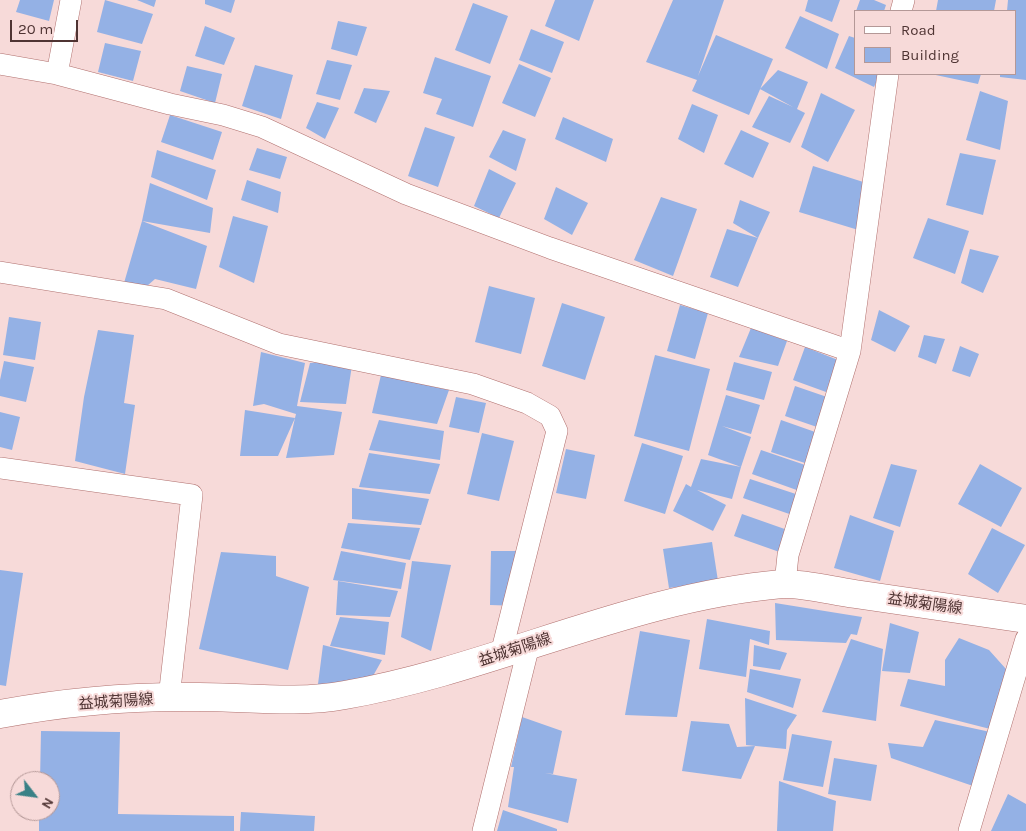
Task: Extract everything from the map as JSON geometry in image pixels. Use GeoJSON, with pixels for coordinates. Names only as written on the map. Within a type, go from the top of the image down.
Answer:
{"type":"FeatureCollection","features":[{"type":"Feature","properties":{"kind":"main road","name":"益城菊陽線"},"geometry":{"type":"LineString","coordinates":[[0,714],[32,708],[169,698],[197,697],[263,700],[342,696],[424,679],[529,645],[679,601],[784,584],[1026,619]]}},
{"type":"Feature","properties":{"kind":"street"},"geometry":{"type":"LineString","coordinates":[[57,74],[71,0]]}},
{"type":"Feature","properties":{"kind":"street"},"geometry":{"type":"LineString","coordinates":[[0,64],[57,74],[262,127],[406,194],[550,248],[850,351]]}},
{"type":"Feature","properties":{"kind":"street"},"geometry":{"type":"LineString","coordinates":[[784,584],[788,555],[850,351],[888,75]]}},
{"type":"Feature","properties":{"kind":"street"},"geometry":{"type":"LineString","coordinates":[[0,272],[166,299],[279,344],[473,384],[527,403],[550,416],[557,431],[501,654]]}},
{"type":"Feature","properties":{"kind":"street"},"geometry":{"type":"LineString","coordinates":[[0,468],[192,495],[169,698]]}},
{"type":"Feature","properties":{"kind":"street"},"geometry":{"type":"LineString","coordinates":[[969,831],[1026,639]]}},
{"type":"Feature","properties":{"kind":"street"},"geometry":{"type":"LineString","coordinates":[[483,831],[529,645]]}},
{"type":"Feature","properties":{"kind":"building"},"geometry":{"type":"Polygon","coordinates":[[[20,0],[54,0],[49,21],[16,12],[20,0]]]}},
{"type":"Feature","properties":{"kind":"building"},"geometry":{"type":"Polygon","coordinates":[[[105,0],[153,14],[142,44],[97,32],[105,0]]]}},
{"type":"Feature","properties":{"kind":"building"},"geometry":{"type":"Polygon","coordinates":[[[137,0],[156,0],[154,7],[137,0]]]}},
{"type":"Feature","properties":{"kind":"building"},"geometry":{"type":"Polygon","coordinates":[[[205,0],[235,0],[231,13],[205,4],[205,0]]]}},
{"type":"Feature","properties":{"kind":"building"},"geometry":{"type":"Polygon","coordinates":[[[555,0],[594,0],[579,41],[545,26],[555,0]]]}},
{"type":"Feature","properties":{"kind":"building"},"geometry":{"type":"Polygon","coordinates":[[[673,0],[724,0],[698,76],[716,35],[773,59],[749,115],[692,91],[697,80],[646,62],[673,0]]]}},
{"type":"Feature","properties":{"kind":"building"},"geometry":{"type":"Polygon","coordinates":[[[808,0],[840,0],[832,22],[805,11],[808,0]]]}},
{"type":"Feature","properties":{"kind":"building"},"geometry":{"type":"Polygon","coordinates":[[[860,0],[874,0],[886,5],[884,10],[856,10],[860,0]]]}},
{"type":"Feature","properties":{"kind":"building"},"geometry":{"type":"Polygon","coordinates":[[[938,0],[996,0],[994,10],[936,10],[938,0]]]}},
{"type":"Feature","properties":{"kind":"building"},"geometry":{"type":"Polygon","coordinates":[[[1008,0],[1026,0],[1026,80],[1000,77],[1000,75],[1016,75],[1016,10],[1007,10],[1008,0]]]}},
{"type":"Feature","properties":{"kind":"building"},"geometry":{"type":"Polygon","coordinates":[[[473,3],[508,16],[490,64],[455,50],[473,3]]]}},
{"type":"Feature","properties":{"kind":"building"},"geometry":{"type":"Polygon","coordinates":[[[800,16],[839,34],[827,69],[785,48],[800,16]]]}},
{"type":"Feature","properties":{"kind":"building"},"geometry":{"type":"Polygon","coordinates":[[[338,21],[367,27],[357,56],[331,49],[338,21]]]}},
{"type":"Feature","properties":{"kind":"building"},"geometry":{"type":"Polygon","coordinates":[[[205,26],[235,38],[224,65],[195,56],[205,26]]]}},
{"type":"Feature","properties":{"kind":"building"},"geometry":{"type":"Polygon","coordinates":[[[531,29],[564,42],[552,73],[519,60],[531,29]]]}},
{"type":"Feature","properties":{"kind":"building"},"geometry":{"type":"Polygon","coordinates":[[[849,36],[854,38],[854,75],[880,75],[874,87],[835,68],[849,36]]]}},
{"type":"Feature","properties":{"kind":"building"},"geometry":{"type":"Polygon","coordinates":[[[105,43],[141,51],[133,81],[98,72],[105,43]]]}},
{"type":"Feature","properties":{"kind":"building"},"geometry":{"type":"Polygon","coordinates":[[[435,57],[491,76],[473,127],[436,114],[442,99],[423,93],[435,57]]]}},
{"type":"Feature","properties":{"kind":"building"},"geometry":{"type":"Polygon","coordinates":[[[327,60],[352,65],[340,100],[316,94],[327,60]]]}},
{"type":"Feature","properties":{"kind":"building"},"geometry":{"type":"Polygon","coordinates":[[[519,64],[551,78],[535,117],[502,103],[519,64]]]}},
{"type":"Feature","properties":{"kind":"building"},"geometry":{"type":"Polygon","coordinates":[[[255,65],[293,75],[281,119],[242,106],[255,65]]]}},
{"type":"Feature","properties":{"kind":"building"},"geometry":{"type":"Polygon","coordinates":[[[187,66],[222,74],[215,103],[180,91],[187,66]]]}},
{"type":"Feature","properties":{"kind":"building"},"geometry":{"type":"Polygon","coordinates":[[[778,70],[808,82],[797,109],[805,113],[790,143],[752,127],[769,96],[793,107],[760,89],[778,70]]]}},
{"type":"Feature","properties":{"kind":"building"},"geometry":{"type":"Polygon","coordinates":[[[936,75],[981,75],[978,84],[936,75]]]}},
{"type":"Feature","properties":{"kind":"building"},"geometry":{"type":"Polygon","coordinates":[[[364,88],[390,91],[376,123],[354,113],[364,88]]]}},
{"type":"Feature","properties":{"kind":"building"},"geometry":{"type":"Polygon","coordinates":[[[980,91],[1008,101],[1000,150],[966,140],[980,91]]]}},
{"type":"Feature","properties":{"kind":"building"},"geometry":{"type":"Polygon","coordinates":[[[821,93],[855,110],[828,162],[801,147],[821,93]]]}},
{"type":"Feature","properties":{"kind":"building"},"geometry":{"type":"Polygon","coordinates":[[[317,102],[339,108],[325,139],[306,128],[317,102]]]}},
{"type":"Feature","properties":{"kind":"building"},"geometry":{"type":"Polygon","coordinates":[[[692,104],[718,115],[704,153],[678,139],[692,104]]]}},
{"type":"Feature","properties":{"kind":"building"},"geometry":{"type":"Polygon","coordinates":[[[170,115],[222,132],[213,160],[161,142],[170,115]]]}},
{"type":"Feature","properties":{"kind":"building"},"geometry":{"type":"Polygon","coordinates":[[[563,117],[613,139],[606,162],[555,139],[563,117]]]}},
{"type":"Feature","properties":{"kind":"building"},"geometry":{"type":"Polygon","coordinates":[[[425,127],[455,137],[438,187],[408,176],[425,127]]]}},
{"type":"Feature","properties":{"kind":"building"},"geometry":{"type":"Polygon","coordinates":[[[503,130],[526,139],[516,171],[489,157],[503,130]]]}},
{"type":"Feature","properties":{"kind":"building"},"geometry":{"type":"Polygon","coordinates":[[[741,130],[769,143],[753,178],[724,164],[741,130]]]}},
{"type":"Feature","properties":{"kind":"building"},"geometry":{"type":"Polygon","coordinates":[[[257,148],[287,157],[280,179],[249,170],[257,148]]]}},
{"type":"Feature","properties":{"kind":"building"},"geometry":{"type":"Polygon","coordinates":[[[157,150],[216,170],[207,200],[151,177],[157,150]]]}},
{"type":"Feature","properties":{"kind":"building"},"geometry":{"type":"Polygon","coordinates":[[[960,153],[996,160],[983,215],[946,205],[960,153]]]}},
{"type":"Feature","properties":{"kind":"building"},"geometry":{"type":"Polygon","coordinates":[[[813,166],[879,187],[865,232],[799,212],[813,166]]]}},
{"type":"Feature","properties":{"kind":"building"},"geometry":{"type":"Polygon","coordinates":[[[489,169],[516,183],[499,218],[474,206],[489,169]]]}},
{"type":"Feature","properties":{"kind":"building"},"geometry":{"type":"Polygon","coordinates":[[[247,180],[281,192],[278,213],[241,200],[247,180]]]}},
{"type":"Feature","properties":{"kind":"building"},"geometry":{"type":"Polygon","coordinates":[[[150,183],[213,208],[210,233],[142,221],[150,183]]]}},
{"type":"Feature","properties":{"kind":"building"},"geometry":{"type":"Polygon","coordinates":[[[556,187],[588,203],[572,235],[544,219],[556,187]]]}},
{"type":"Feature","properties":{"kind":"building"},"geometry":{"type":"Polygon","coordinates":[[[661,197],[697,209],[673,276],[634,260],[661,197]]]}},
{"type":"Feature","properties":{"kind":"building"},"geometry":{"type":"Polygon","coordinates":[[[740,200],[770,212],[758,238],[733,223],[740,200]]]}},
{"type":"Feature","properties":{"kind":"building"},"geometry":{"type":"Polygon","coordinates":[[[233,216],[268,226],[254,283],[219,267],[233,216]]]}},
{"type":"Feature","properties":{"kind":"building"},"geometry":{"type":"Polygon","coordinates":[[[928,218],[969,231],[955,274],[913,258],[928,218]]]}},
{"type":"Feature","properties":{"kind":"building"},"geometry":{"type":"Polygon","coordinates":[[[142,221],[207,246],[196,289],[155,279],[147,286],[124,283],[142,221]]]}},
{"type":"Feature","properties":{"kind":"building"},"geometry":{"type":"Polygon","coordinates":[[[727,229],[758,238],[738,287],[710,277],[727,229]]]}},
{"type":"Feature","properties":{"kind":"building"},"geometry":{"type":"Polygon","coordinates":[[[970,249],[999,256],[983,293],[961,283],[970,249]]]}},
{"type":"Feature","properties":{"kind":"building"},"geometry":{"type":"Polygon","coordinates":[[[489,286],[535,298],[521,354],[475,342],[489,286]]]}},
{"type":"Feature","properties":{"kind":"building"},"geometry":{"type":"Polygon","coordinates":[[[562,303],[605,317],[585,380],[542,366],[562,303]]]}},
{"type":"Feature","properties":{"kind":"building"},"geometry":{"type":"Polygon","coordinates":[[[680,305],[708,313],[695,359],[667,351],[680,305]]]}},
{"type":"Feature","properties":{"kind":"building"},"geometry":{"type":"Polygon","coordinates":[[[879,310],[910,326],[895,352],[871,340],[879,310]]]}},
{"type":"Feature","properties":{"kind":"building"},"geometry":{"type":"Polygon","coordinates":[[[9,317],[41,322],[35,360],[3,355],[9,317]]]}},
{"type":"Feature","properties":{"kind":"building"},"geometry":{"type":"Polygon","coordinates":[[[751,328],[787,341],[778,366],[739,357],[751,328]]]}},
{"type":"Feature","properties":{"kind":"building"},"geometry":{"type":"Polygon","coordinates":[[[98,330],[134,335],[124,403],[135,405],[125,474],[75,461],[84,397],[98,330]]]}},
{"type":"Feature","properties":{"kind":"building"},"geometry":{"type":"Polygon","coordinates":[[[924,335],[945,339],[936,364],[918,357],[924,335]]]}},
{"type":"Feature","properties":{"kind":"building"},"geometry":{"type":"Polygon","coordinates":[[[960,346],[979,354],[970,377],[952,371],[960,346]]]}},
{"type":"Feature","properties":{"kind":"building"},"geometry":{"type":"Polygon","coordinates":[[[805,347],[838,360],[826,392],[793,380],[805,347]]]}},
{"type":"Feature","properties":{"kind":"building"},"geometry":{"type":"Polygon","coordinates":[[[261,352],[305,363],[297,406],[342,412],[334,455],[286,458],[296,414],[264,404],[253,406],[261,352]]]}},
{"type":"Feature","properties":{"kind":"building"},"geometry":{"type":"Polygon","coordinates":[[[655,355],[710,369],[689,451],[634,436],[655,355]]]}},
{"type":"Feature","properties":{"kind":"building"},"geometry":{"type":"Polygon","coordinates":[[[353,359],[346,404],[300,402],[310,363],[353,359]]]}},
{"type":"Feature","properties":{"kind":"building"},"geometry":{"type":"Polygon","coordinates":[[[4,361],[34,367],[26,402],[0,396],[0,380],[4,361]]]}},
{"type":"Feature","properties":{"kind":"building"},"geometry":{"type":"Polygon","coordinates":[[[734,362],[772,372],[764,400],[726,390],[734,362]]]}},
{"type":"Feature","properties":{"kind":"building"},"geometry":{"type":"Polygon","coordinates":[[[381,375],[449,390],[437,424],[372,413],[381,375]]]}},
{"type":"Feature","properties":{"kind":"building"},"geometry":{"type":"Polygon","coordinates":[[[795,386],[827,397],[817,427],[785,416],[795,386]]]}},
{"type":"Feature","properties":{"kind":"building"},"geometry":{"type":"Polygon","coordinates":[[[726,395],[760,405],[751,434],[722,426],[751,437],[741,467],[708,455],[726,395]]]}},
{"type":"Feature","properties":{"kind":"building"},"geometry":{"type":"Polygon","coordinates":[[[456,397],[486,403],[479,433],[449,427],[456,397]]]}},
{"type":"Feature","properties":{"kind":"building"},"geometry":{"type":"Polygon","coordinates":[[[245,410],[295,418],[278,456],[240,456],[245,410]]]}},
{"type":"Feature","properties":{"kind":"building"},"geometry":{"type":"Polygon","coordinates":[[[0,412],[20,417],[12,450],[0,447],[0,412]]]}},
{"type":"Feature","properties":{"kind":"building"},"geometry":{"type":"Polygon","coordinates":[[[379,420],[444,431],[440,460],[369,450],[379,420]]]}},
{"type":"Feature","properties":{"kind":"building"},"geometry":{"type":"Polygon","coordinates":[[[781,420],[818,433],[808,464],[771,452],[781,420]]]}},
{"type":"Feature","properties":{"kind":"building"},"geometry":{"type":"Polygon","coordinates":[[[482,433],[514,441],[499,501],[467,494],[482,433]]]}},
{"type":"Feature","properties":{"kind":"building"},"geometry":{"type":"Polygon","coordinates":[[[642,443],[683,456],[665,514],[624,501],[642,443]]]}},
{"type":"Feature","properties":{"kind":"building"},"geometry":{"type":"Polygon","coordinates":[[[566,449],[595,455],[586,499],[556,493],[566,449]]]}},
{"type":"Feature","properties":{"kind":"building"},"geometry":{"type":"Polygon","coordinates":[[[761,450],[814,468],[805,493],[752,474],[761,450]]]}},
{"type":"Feature","properties":{"kind":"building"},"geometry":{"type":"Polygon","coordinates":[[[369,453],[440,464],[430,494],[359,487],[369,453]]]}},
{"type":"Feature","properties":{"kind":"building"},"geometry":{"type":"Polygon","coordinates":[[[701,459],[741,467],[732,499],[697,490],[726,505],[713,531],[673,511],[686,484],[691,487],[701,459]]]}},
{"type":"Feature","properties":{"kind":"building"},"geometry":{"type":"Polygon","coordinates":[[[891,464],[917,470],[900,527],[873,518],[891,464]]]}},
{"type":"Feature","properties":{"kind":"building"},"geometry":{"type":"Polygon","coordinates":[[[980,464],[1022,488],[1001,527],[958,504],[980,464]]]}},
{"type":"Feature","properties":{"kind":"building"},"geometry":{"type":"Polygon","coordinates":[[[750,479],[805,497],[798,517],[743,498],[750,479]]]}},
{"type":"Feature","properties":{"kind":"building"},"geometry":{"type":"Polygon","coordinates":[[[352,488],[429,499],[421,525],[352,519],[352,488]]]}},
{"type":"Feature","properties":{"kind":"building"},"geometry":{"type":"Polygon","coordinates":[[[742,514],[796,533],[788,555],[734,536],[742,514]]]}},
{"type":"Feature","properties":{"kind":"building"},"geometry":{"type":"Polygon","coordinates":[[[850,515],[894,531],[880,581],[834,568],[850,515]]]}},
{"type":"Feature","properties":{"kind":"building"},"geometry":{"type":"Polygon","coordinates":[[[348,523],[420,528],[410,560],[341,548],[348,523]]]}},
{"type":"Feature","properties":{"kind":"building"},"geometry":{"type":"Polygon","coordinates":[[[992,528],[1025,545],[998,593],[968,574],[992,528]]]}},
{"type":"Feature","properties":{"kind":"building"},"geometry":{"type":"Polygon","coordinates":[[[712,542],[718,581],[669,588],[663,549],[712,542]]]}},
{"type":"Feature","properties":{"kind":"building"},"geometry":{"type":"Polygon","coordinates":[[[341,551],[406,563],[401,589],[333,580],[341,551]]]}},
{"type":"Feature","properties":{"kind":"building"},"geometry":{"type":"Polygon","coordinates":[[[491,551],[520,551],[520,606],[490,605],[491,551]]]}},
{"type":"Feature","properties":{"kind":"building"},"geometry":{"type":"Polygon","coordinates":[[[221,552],[276,556],[276,576],[309,587],[288,670],[199,649],[221,552]]]}},
{"type":"Feature","properties":{"kind":"building"},"geometry":{"type":"Polygon","coordinates":[[[412,561],[451,565],[431,651],[401,637],[412,561]]]}},
{"type":"Feature","properties":{"kind":"building"},"geometry":{"type":"Polygon","coordinates":[[[0,570],[23,573],[6,686],[0,685],[0,570]]]}},
{"type":"Feature","properties":{"kind":"building"},"geometry":{"type":"Polygon","coordinates":[[[338,581],[398,591],[390,617],[336,615],[338,581]]]}},
{"type":"Feature","properties":{"kind":"building"},"geometry":{"type":"Polygon","coordinates":[[[775,603],[862,617],[857,635],[851,634],[846,643],[776,640],[775,603]]]}},
{"type":"Feature","properties":{"kind":"building"},"geometry":{"type":"Polygon","coordinates":[[[340,617],[389,622],[385,655],[330,646],[340,617]]]}},
{"type":"Feature","properties":{"kind":"building"},"geometry":{"type":"Polygon","coordinates":[[[707,619],[770,631],[769,645],[750,639],[746,677],[699,669],[707,619]]]}},
{"type":"Feature","properties":{"kind":"building"},"geometry":{"type":"Polygon","coordinates":[[[890,623],[919,632],[910,673],[882,671],[890,623]]]}},
{"type":"Feature","properties":{"kind":"building"},"geometry":{"type":"Polygon","coordinates":[[[640,631],[690,640],[677,717],[625,715],[640,631]]]}},
{"type":"Feature","properties":{"kind":"building"},"geometry":{"type":"Polygon","coordinates":[[[959,638],[989,650],[1006,669],[998,731],[900,706],[908,679],[945,686],[945,660],[959,638]]]}},
{"type":"Feature","properties":{"kind":"building"},"geometry":{"type":"Polygon","coordinates":[[[851,639],[883,649],[876,721],[822,712],[851,639]]]}},
{"type":"Feature","properties":{"kind":"building"},"geometry":{"type":"Polygon","coordinates":[[[323,645],[382,660],[369,683],[318,684],[323,645]]]}},
{"type":"Feature","properties":{"kind":"building"},"geometry":{"type":"Polygon","coordinates":[[[754,645],[787,653],[780,670],[753,666],[754,645]]]}},
{"type":"Feature","properties":{"kind":"building"},"geometry":{"type":"Polygon","coordinates":[[[750,669],[801,679],[793,708],[747,692],[750,669]]]}},
{"type":"Feature","properties":{"kind":"building"},"geometry":{"type":"Polygon","coordinates":[[[745,698],[797,715],[787,730],[786,749],[746,745],[745,698]]]}},
{"type":"Feature","properties":{"kind":"building"},"geometry":{"type":"Polygon","coordinates":[[[522,717],[562,731],[553,774],[545,773],[577,779],[568,823],[508,807],[514,767],[511,767],[522,717]]]}},
{"type":"Feature","properties":{"kind":"building"},"geometry":{"type":"Polygon","coordinates":[[[935,720],[995,733],[976,787],[891,758],[888,743],[923,747],[935,720]]]}},
{"type":"Feature","properties":{"kind":"building"},"geometry":{"type":"Polygon","coordinates":[[[691,721],[729,724],[737,747],[755,746],[741,779],[682,771],[691,721]]]}},
{"type":"Feature","properties":{"kind":"building"},"geometry":{"type":"Polygon","coordinates":[[[41,731],[120,732],[118,814],[234,816],[234,831],[39,831],[39,821],[60,821],[60,771],[40,771],[41,731]]]}},
{"type":"Feature","properties":{"kind":"building"},"geometry":{"type":"Polygon","coordinates":[[[792,734],[832,741],[823,787],[783,780],[792,734]]]}},
{"type":"Feature","properties":{"kind":"building"},"geometry":{"type":"Polygon","coordinates":[[[834,758],[877,765],[871,801],[828,794],[834,758]]]}},
{"type":"Feature","properties":{"kind":"building"},"geometry":{"type":"Polygon","coordinates":[[[779,781],[836,801],[833,831],[777,831],[779,781]]]}},
{"type":"Feature","properties":{"kind":"building"},"geometry":{"type":"Polygon","coordinates":[[[1008,794],[1026,804],[1026,831],[991,831],[1008,794]]]}},
{"type":"Feature","properties":{"kind":"building"},"geometry":{"type":"Polygon","coordinates":[[[503,810],[557,829],[557,831],[497,831],[503,810]]]}},
{"type":"Feature","properties":{"kind":"building"},"geometry":{"type":"Polygon","coordinates":[[[241,812],[315,816],[314,831],[240,831],[241,812]]]}}]}
